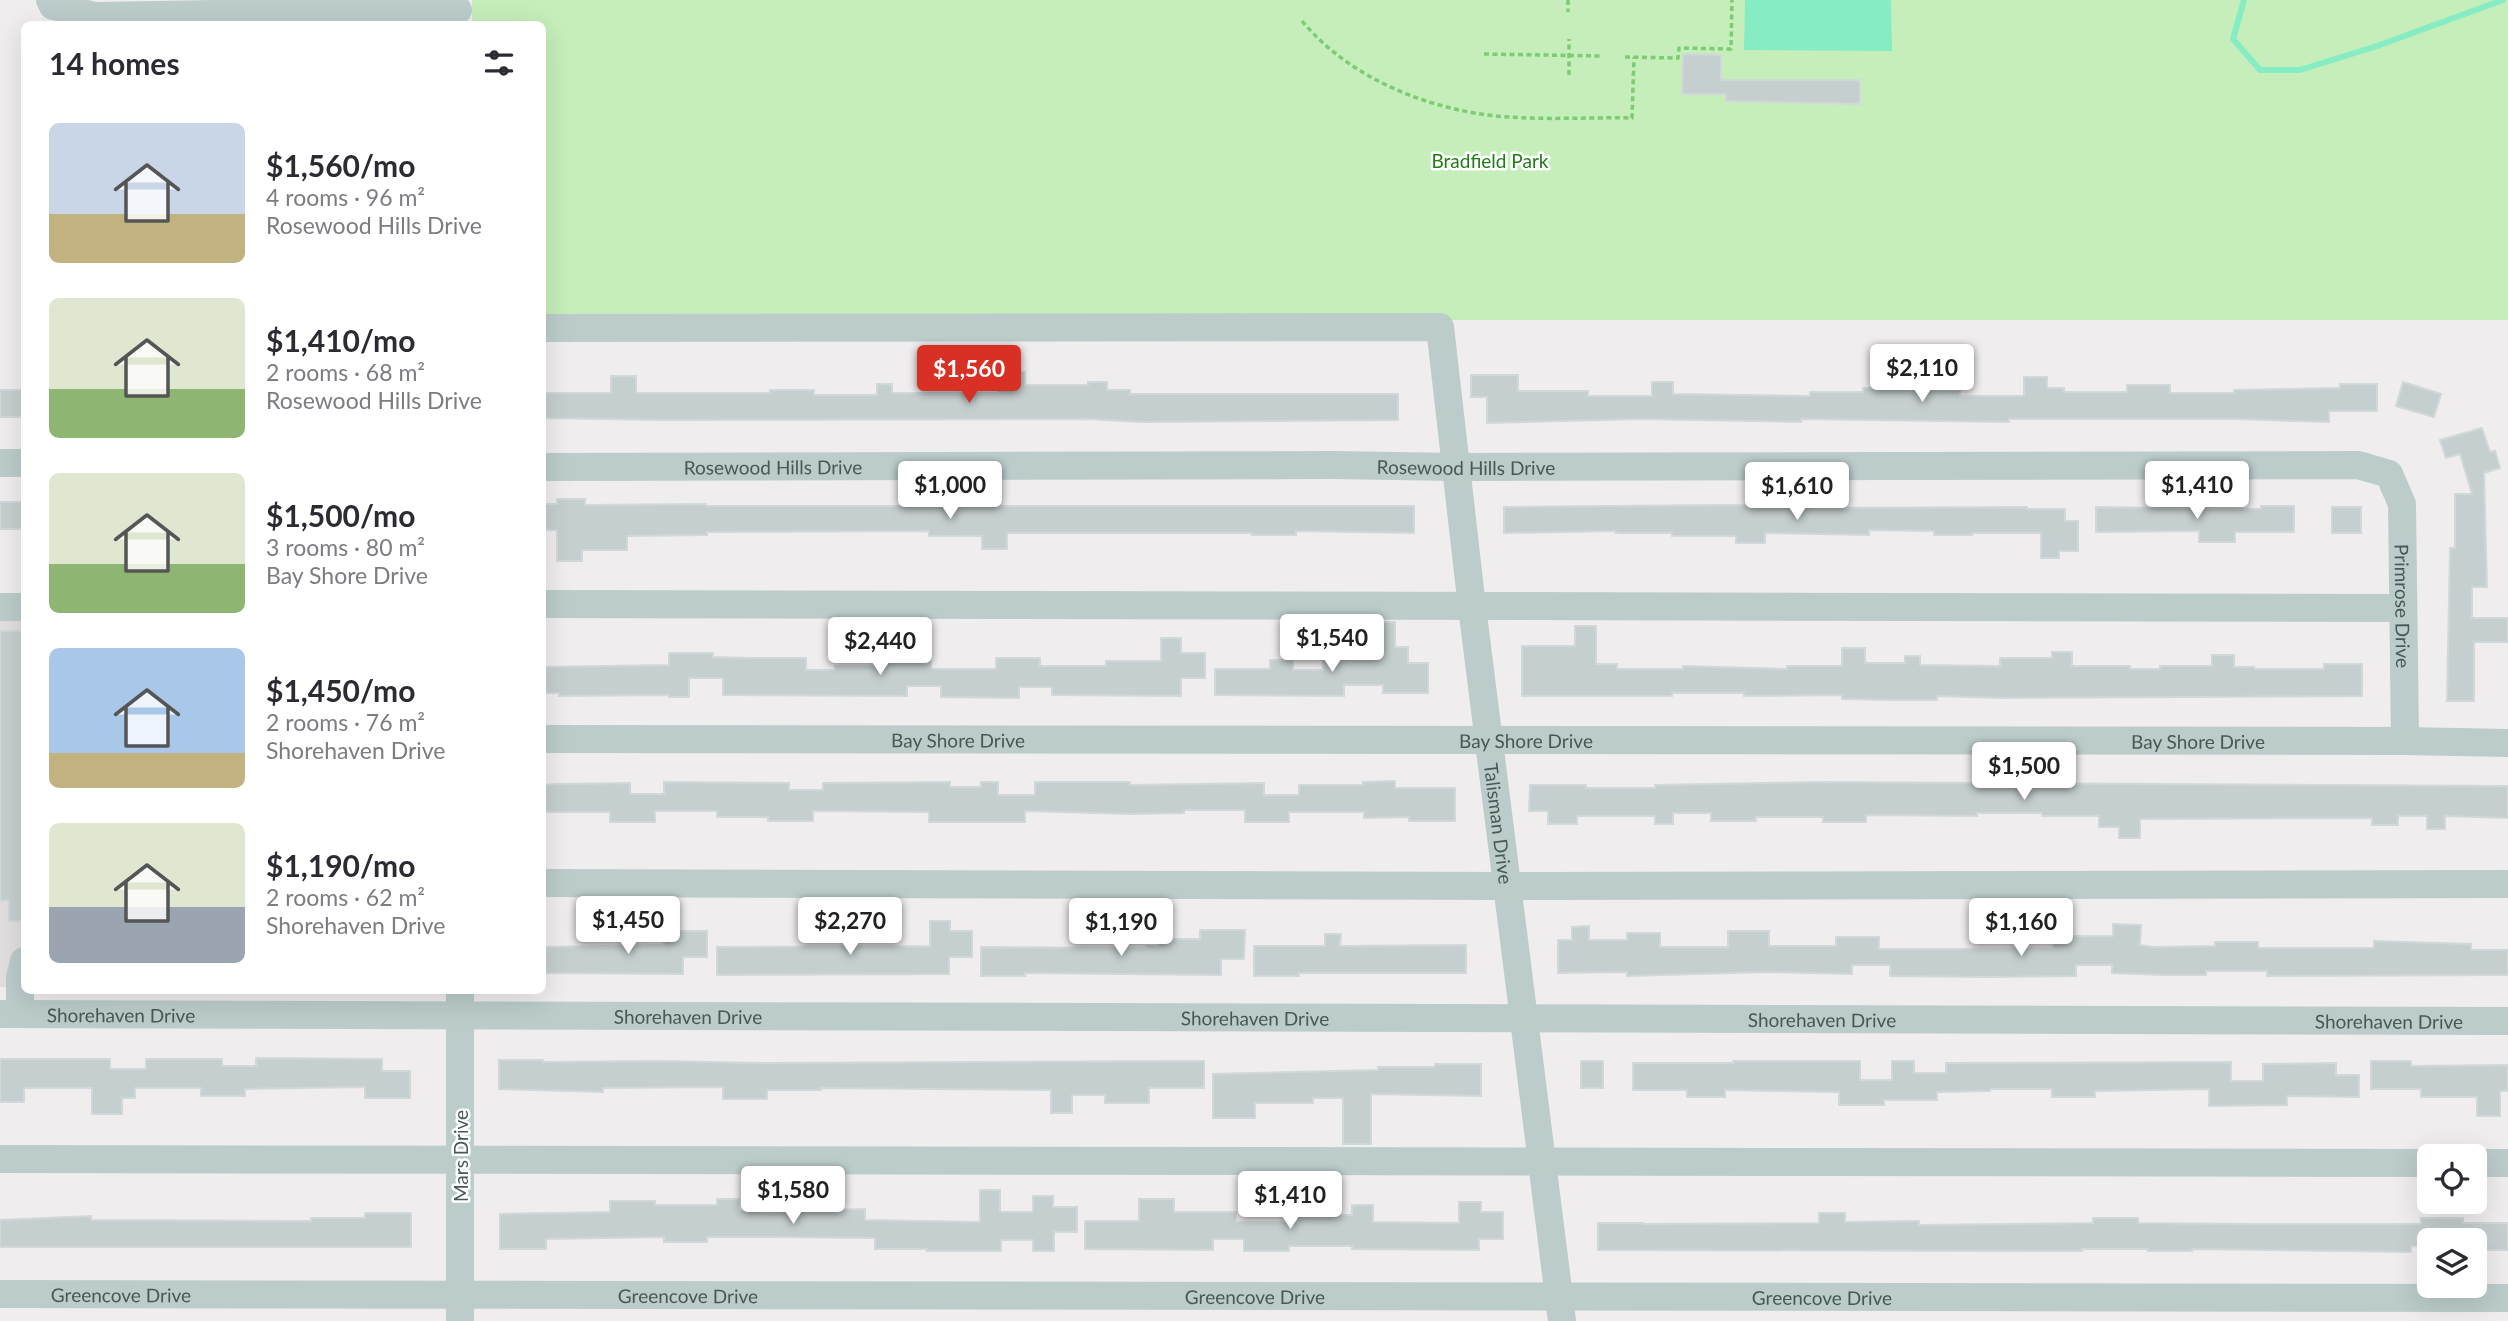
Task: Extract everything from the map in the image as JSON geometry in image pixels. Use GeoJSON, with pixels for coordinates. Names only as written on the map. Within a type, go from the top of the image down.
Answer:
{"type":"FeatureCollection","features":[{"type":"Feature","properties":{"kind":"street"},"geometry":{"type":"LineString","coordinates":[[50,0],[53,6],[94,16],[458,12]]}},
{"type":"Feature","properties":{"kind":"street","name":"Talisman Drive"},"geometry":{"type":"LineString","coordinates":[[546,328],[1440,327],[1472,607],[1560,1309]]}},
{"type":"Feature","properties":{"kind":"street"},"geometry":{"type":"LineString","coordinates":[[0,463],[21,463]]}},
{"type":"Feature","properties":{"kind":"street","name":"Rosewood Hills Drive"},"geometry":{"type":"LineString","coordinates":[[546,467],[2358,464],[2389,474]]}},
{"type":"Feature","properties":{"kind":"street","name":"Primrose Drive"},"geometry":{"type":"LineString","coordinates":[[2389,474],[2402,504],[2405,741]]}},
{"type":"Feature","properties":{"kind":"street"},"geometry":{"type":"LineString","coordinates":[[546,604],[2403,608]]}},
{"type":"Feature","properties":{"kind":"street"},"geometry":{"type":"LineString","coordinates":[[0,607],[21,607]]}},
{"type":"Feature","properties":{"kind":"street","name":"Bay Shore Drive"},"geometry":{"type":"LineString","coordinates":[[546,739],[2508,743]]}},
{"type":"Feature","properties":{"kind":"street"},"geometry":{"type":"LineString","coordinates":[[546,883],[1507,886],[2508,884]]}},
{"type":"Feature","properties":{"kind":"street"},"geometry":{"type":"LineString","coordinates":[[10,1014],[21,974]]}},
{"type":"Feature","properties":{"kind":"street","name":"Shorehaven Drive"},"geometry":{"type":"LineString","coordinates":[[10,1014],[307,1003],[460,1003],[1524,1019],[2508,1021]]}},
{"type":"Feature","properties":{"kind":"street","name":"Mars Drive"},"geometry":{"type":"LineString","coordinates":[[460,1003],[460,1309]]}},
{"type":"Feature","properties":{"kind":"street"},"geometry":{"type":"LineString","coordinates":[[0,1159],[2417,1163]]}},
{"type":"Feature","properties":{"kind":"street"},"geometry":{"type":"LineString","coordinates":[[2487,1163],[2508,1163]]}},
{"type":"Feature","properties":{"kind":"street","name":"Greencove Drive"},"geometry":{"type":"LineString","coordinates":[[0,1294],[460,1309],[1560,1309],[2508,1298]]}},
{"type":"Feature","properties":{"kind":"path"},"geometry":{"type":"LineString","coordinates":[[1568,0],[1568,12]]}},
{"type":"Feature","properties":{"kind":"path"},"geometry":{"type":"LineString","coordinates":[[1625,57],[1678,58],[1679,48],[1731,49],[1732,0]]}},
{"type":"Feature","properties":{"kind":"path"},"geometry":{"type":"LineString","coordinates":[[1302,21],[1326,47],[1357,70],[1422,99],[1488,115],[1632,118],[1633,57]]}},
{"type":"Feature","properties":{"kind":"path"},"geometry":{"type":"LineString","coordinates":[[1569,39],[1569,75]]}},
{"type":"Feature","properties":{"kind":"path"},"geometry":{"type":"LineString","coordinates":[[1485,54],[1601,57]]}},
{"type":"Feature","properties":{"kind":"shaded area"},"geometry":{"type":"Polygon","coordinates":[[[1745,0],[1891,0],[1892,51],[1744,50],[1745,0]]]}},
{"type":"Feature","properties":{"kind":"shaded area"},"geometry":{"type":"Polygon","coordinates":[[[0,610],[21,610],[21,987],[0,987],[0,610]]]}},
{"type":"Feature","properties":{"kind":"green space","name":"Bradfield Park"},"geometry":{"type":"Polygon","coordinates":[[[472,0],[2508,0],[2508,320],[546,320],[546,21],[472,21],[472,0]]]}},
{"type":"Feature","properties":{"kind":"building"},"geometry":{"type":"Polygon","coordinates":[[[1683,54],[1721,55],[1721,80],[1860,80],[1860,104],[1726,101],[1726,94],[1682,94],[1683,54]]]}},
{"type":"Feature","properties":{"kind":"building"},"geometry":{"type":"Polygon","coordinates":[[[998,372],[1025,372],[1025,385],[1088,385],[1088,382],[1107,382],[1107,390],[1130,390],[1130,394],[1398,394],[1398,420],[1141,422],[1088,419],[546,418],[546,393],[611,393],[611,376],[636,376],[636,393],[770,393],[770,390],[814,390],[814,395],[877,395],[877,384],[892,384],[892,393],[998,393],[998,372]]]}},
{"type":"Feature","properties":{"kind":"building"},"geometry":{"type":"Polygon","coordinates":[[[1471,375],[1518,375],[1518,391],[1588,391],[1588,396],[1652,396],[1652,382],[1673,382],[1673,394],[1810,396],[1810,392],[1863,392],[1863,388],[1906,388],[1960,390],[1960,396],[2024,396],[2024,377],[2047,377],[2047,388],[2064,388],[2064,392],[2127,392],[2127,385],[2170,385],[2170,393],[2234,393],[2234,390],[2340,388],[2340,384],[2377,384],[2377,411],[2329,411],[2329,422],[2234,419],[2009,419],[2009,422],[1801,419],[1801,422],[1641,419],[1487,423],[1487,397],[1471,397],[1471,375]]]}},
{"type":"Feature","properties":{"kind":"building"},"geometry":{"type":"Polygon","coordinates":[[[2403,382],[2441,394],[2434,417],[2396,406],[2403,382]]]}},
{"type":"Feature","properties":{"kind":"building"},"geometry":{"type":"Polygon","coordinates":[[[0,390],[21,390],[21,417],[0,417],[0,390]]]}},
{"type":"Feature","properties":{"kind":"building"},"geometry":{"type":"Polygon","coordinates":[[[2482,428],[2490,452],[2495,451],[2500,468],[2484,473],[2487,587],[2472,587],[2472,618],[2508,618],[2508,642],[2474,642],[2474,701],[2447,701],[2450,548],[2455,548],[2455,494],[2472,494],[2460,454],[2446,458],[2440,440],[2482,428]]]}},
{"type":"Feature","properties":{"kind":"building"},"geometry":{"type":"Polygon","coordinates":[[[557,499],[585,499],[585,505],[1414,506],[1414,533],[1007,533],[1007,549],[982,549],[982,536],[929,536],[929,531],[707,532],[707,535],[627,536],[627,550],[582,550],[582,561],[557,561],[557,530],[546,530],[546,504],[557,504],[557,499]]]}},
{"type":"Feature","properties":{"kind":"building"},"geometry":{"type":"Polygon","coordinates":[[[0,502],[21,502],[21,529],[0,529],[0,502]]]}},
{"type":"Feature","properties":{"kind":"building"},"geometry":{"type":"Polygon","coordinates":[[[1723,505],[2065,509],[2065,521],[2078,521],[2078,551],[2059,551],[2059,558],[2041,558],[2041,533],[1934,535],[1934,531],[1869,530],[1869,535],[1765,533],[1765,543],[1736,543],[1736,536],[1672,536],[1672,533],[1504,533],[1504,507],[1723,505]]]}},
{"type":"Feature","properties":{"kind":"building"},"geometry":{"type":"Polygon","coordinates":[[[2261,506],[2294,506],[2294,532],[2235,532],[2235,542],[2199,542],[2199,531],[2096,532],[2096,507],[2261,509],[2261,506]]]}},
{"type":"Feature","properties":{"kind":"building"},"geometry":{"type":"Polygon","coordinates":[[[2332,507],[2361,507],[2361,533],[2332,533],[2332,507]]]}},
{"type":"Feature","properties":{"kind":"building"},"geometry":{"type":"Polygon","coordinates":[[[1376,622],[1395,622],[1395,647],[1408,647],[1408,663],[1428,663],[1428,693],[1383,693],[1383,685],[1344,685],[1344,696],[1215,695],[1215,669],[1270,669],[1270,660],[1293,660],[1293,670],[1323,670],[1323,658],[1376,658],[1376,622]]]}},
{"type":"Feature","properties":{"kind":"building"},"geometry":{"type":"Polygon","coordinates":[[[1575,626],[1596,626],[1596,664],[1617,664],[1617,669],[1683,669],[1683,666],[1787,669],[1787,666],[1842,666],[1842,648],[1865,648],[1865,663],[1905,663],[1905,656],[1920,656],[1920,665],[2000,666],[2000,658],[2052,658],[2052,652],[2072,652],[2072,666],[2130,666],[2130,669],[2212,666],[2212,655],[2234,655],[2234,667],[2254,669],[2324,669],[2324,664],[2362,664],[2362,696],[1937,696],[1937,700],[1892,700],[1842,699],[1842,695],[1744,696],[1744,693],[1522,696],[1522,646],[1575,646],[1575,626]]]}},
{"type":"Feature","properties":{"kind":"building"},"geometry":{"type":"Polygon","coordinates":[[[0,631],[21,631],[21,921],[9,921],[9,900],[0,901],[0,631]]]}},
{"type":"Feature","properties":{"kind":"building"},"geometry":{"type":"Polygon","coordinates":[[[1161,638],[1181,638],[1181,653],[1205,653],[1205,678],[1181,678],[1181,696],[1052,695],[1052,687],[1019,687],[1019,698],[941,697],[941,686],[907,686],[907,696],[723,695],[723,678],[689,678],[689,697],[559,696],[559,693],[546,693],[546,667],[669,665],[669,653],[713,653],[713,657],[806,658],[806,670],[835,670],[835,666],[886,666],[886,658],[931,658],[931,669],[996,669],[996,658],[1040,658],[1040,666],[1106,666],[1106,661],[1161,661],[1161,638]]]}},
{"type":"Feature","properties":{"kind":"building"},"geometry":{"type":"Polygon","coordinates":[[[1395,781],[1395,788],[1455,788],[1455,821],[1409,821],[1409,817],[1364,818],[1364,812],[1289,812],[1289,822],[1245,822],[1245,810],[1184,810],[1184,813],[1130,814],[1025,811],[1025,822],[929,822],[929,812],[813,811],[813,821],[768,821],[768,817],[717,817],[717,811],[655,811],[655,822],[610,822],[610,812],[546,812],[546,785],[558,784],[630,783],[630,794],[664,794],[664,782],[789,783],[789,790],[823,790],[823,783],[950,782],[950,787],[981,787],[981,782],[998,782],[998,795],[1035,795],[1035,782],[1130,782],[1130,785],[1264,783],[1264,795],[1299,795],[1299,785],[1363,785],[1363,782],[1395,781]]]}},
{"type":"Feature","properties":{"kind":"building"},"geometry":{"type":"Polygon","coordinates":[[[1823,782],[2508,786],[2508,818],[2445,816],[2445,829],[2427,829],[2427,816],[2398,816],[2398,825],[2372,825],[2372,818],[2140,819],[2140,838],[2119,838],[2119,827],[2099,827],[2099,816],[2042,816],[2042,813],[1977,813],[1977,816],[1866,815],[1866,822],[1823,822],[1823,817],[1756,817],[1756,821],[1711,821],[1711,813],[1673,813],[1673,824],[1655,824],[1655,816],[1577,816],[1577,824],[1548,824],[1548,811],[1529,811],[1530,785],[1655,788],[1655,785],[1823,782]]]}},
{"type":"Feature","properties":{"kind":"building"},"geometry":{"type":"Polygon","coordinates":[[[930,921],[950,921],[950,931],[972,931],[972,957],[949,957],[949,974],[717,975],[717,947],[930,946],[930,921]]]}},
{"type":"Feature","properties":{"kind":"building"},"geometry":{"type":"Polygon","coordinates":[[[2113,924],[2141,925],[2140,945],[2152,947],[2215,946],[2215,942],[2258,942],[2258,948],[2374,948],[2374,941],[2471,944],[2471,950],[2508,950],[2508,975],[2267,976],[2267,971],[2206,971],[2206,975],[2164,975],[2112,973],[2112,965],[2076,965],[2076,976],[1890,976],[1890,965],[1852,965],[1852,974],[1769,972],[1627,976],[1627,972],[1558,973],[1558,940],[1572,940],[1572,927],[1589,926],[1589,940],[1627,940],[1627,933],[1660,933],[1660,947],[1728,947],[1728,931],[1769,931],[1769,946],[1836,946],[1836,937],[1879,937],[1879,949],[1945,949],[2053,948],[2053,936],[2113,936],[2113,924]]]}},
{"type":"Feature","properties":{"kind":"building"},"geometry":{"type":"Polygon","coordinates":[[[1200,930],[1245,930],[1244,959],[1221,959],[1221,975],[1025,973],[1025,976],[981,976],[981,947],[1146,948],[1159,946],[1159,939],[1200,939],[1200,930]]]}},
{"type":"Feature","properties":{"kind":"building"},"geometry":{"type":"Polygon","coordinates":[[[664,931],[707,931],[707,957],[683,957],[683,974],[546,973],[546,947],[664,945],[664,931]]]}},
{"type":"Feature","properties":{"kind":"building"},"geometry":{"type":"Polygon","coordinates":[[[1325,934],[1341,934],[1340,946],[1466,945],[1466,973],[1299,973],[1299,976],[1254,976],[1254,946],[1325,946],[1325,934]]]}},
{"type":"Feature","properties":{"kind":"building"},"geometry":{"type":"Polygon","coordinates":[[[256,1058],[382,1059],[382,1071],[410,1071],[410,1098],[365,1098],[365,1087],[245,1089],[245,1096],[201,1096],[201,1088],[135,1088],[135,1098],[122,1098],[122,1114],[92,1114],[92,1088],[24,1088],[24,1102],[0,1102],[0,1059],[110,1059],[110,1069],[146,1069],[146,1059],[222,1059],[222,1066],[256,1066],[256,1058]]]}},
{"type":"Feature","properties":{"kind":"building"},"geometry":{"type":"Polygon","coordinates":[[[499,1060],[767,1063],[1204,1061],[1204,1088],[1149,1088],[1149,1103],[1105,1103],[1105,1095],[1072,1095],[1072,1113],[1051,1113],[1051,1090],[821,1088],[767,1090],[767,1099],[723,1099],[723,1087],[603,1088],[603,1092],[499,1089],[499,1060]]]}},
{"type":"Feature","properties":{"kind":"building"},"geometry":{"type":"Polygon","coordinates":[[[1581,1061],[1603,1061],[1603,1088],[1581,1088],[1581,1061]]]}},
{"type":"Feature","properties":{"kind":"building"},"geometry":{"type":"Polygon","coordinates":[[[1860,1061],[1860,1080],[1892,1080],[1892,1061],[1914,1061],[1914,1073],[1946,1073],[1946,1063],[2231,1062],[2231,1081],[2263,1081],[2263,1064],[2336,1063],[2336,1075],[2359,1075],[2359,1097],[2287,1096],[2287,1105],[2209,1106],[2209,1089],[2095,1091],[2095,1097],[2052,1097],[2052,1089],[1990,1089],[1937,1092],[1937,1100],[1884,1100],[1884,1105],[1839,1105],[1839,1092],[1725,1090],[1725,1097],[1687,1097],[1687,1090],[1633,1090],[1633,1063],[1860,1061]]]}},
{"type":"Feature","properties":{"kind":"building"},"geometry":{"type":"Polygon","coordinates":[[[2371,1061],[2411,1061],[2411,1066],[2508,1065],[2508,1091],[2500,1091],[2500,1116],[2477,1116],[2477,1097],[2421,1097],[2421,1089],[2371,1089],[2371,1061]]]}},
{"type":"Feature","properties":{"kind":"building"},"geometry":{"type":"Polygon","coordinates":[[[1435,1064],[1481,1064],[1481,1096],[1371,1094],[1371,1144],[1343,1144],[1343,1098],[1313,1098],[1313,1103],[1255,1103],[1255,1118],[1213,1118],[1213,1074],[1378,1070],[1378,1067],[1435,1067],[1435,1064]]]}},
{"type":"Feature","properties":{"kind":"building"},"geometry":{"type":"Polygon","coordinates":[[[980,1190],[1000,1190],[1000,1212],[1033,1212],[1033,1196],[1053,1196],[1053,1207],[1077,1207],[1077,1232],[1054,1232],[1054,1251],[1033,1251],[1033,1240],[1001,1240],[1001,1251],[927,1251],[875,1249],[875,1238],[770,1237],[707,1237],[707,1242],[664,1242],[664,1237],[546,1239],[546,1249],[500,1249],[500,1214],[610,1212],[610,1201],[655,1201],[655,1205],[717,1205],[717,1199],[739,1199],[739,1210],[760,1212],[865,1209],[865,1220],[980,1222],[980,1190]]]}},
{"type":"Feature","properties":{"kind":"building"},"geometry":{"type":"Polygon","coordinates":[[[1139,1199],[1174,1199],[1174,1212],[1236,1212],[1236,1222],[1297,1222],[1297,1215],[1352,1215],[1352,1205],[1373,1205],[1373,1222],[1459,1223],[1459,1202],[1481,1202],[1481,1212],[1503,1212],[1503,1239],[1479,1239],[1479,1250],[1289,1246],[1289,1251],[1244,1251],[1244,1239],[1213,1239],[1213,1250],[1085,1249],[1085,1221],[1139,1221],[1139,1199]]]}},
{"type":"Feature","properties":{"kind":"building"},"geometry":{"type":"Polygon","coordinates":[[[365,1213],[411,1213],[411,1247],[0,1247],[0,1220],[91,1216],[91,1220],[311,1221],[311,1218],[365,1218],[365,1213]]]}},
{"type":"Feature","properties":{"kind":"building"},"geometry":{"type":"Polygon","coordinates":[[[1819,1213],[1845,1213],[1845,1222],[1919,1221],[1919,1225],[2093,1223],[2093,1218],[2138,1218],[2138,1223],[2421,1224],[2421,1218],[2463,1218],[2463,1223],[2508,1223],[2508,1250],[2487,1250],[2487,1228],[2417,1228],[2417,1246],[2411,1246],[2411,1252],[2192,1249],[1598,1250],[1598,1223],[1819,1223],[1819,1213]]]}},
{"type":"Feature","properties":{"kind":"waterway"},"geometry":{"type":"LineString","coordinates":[[2244,0],[2233,39],[2260,70],[2300,70],[2377,46],[2503,0]]}}]}
